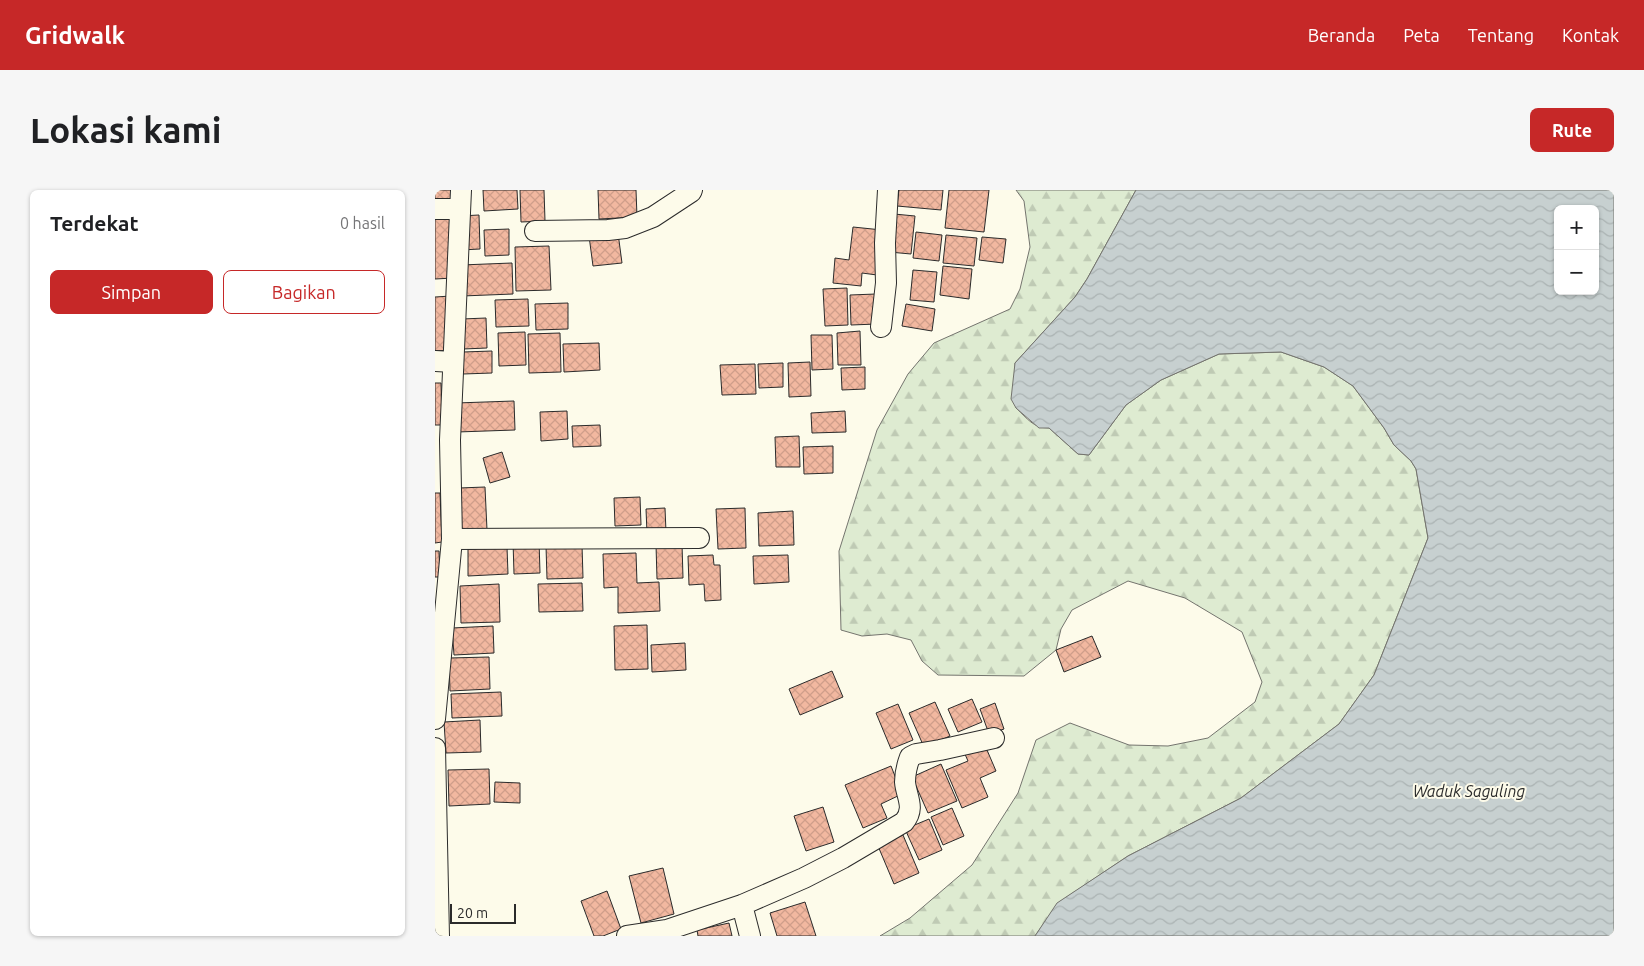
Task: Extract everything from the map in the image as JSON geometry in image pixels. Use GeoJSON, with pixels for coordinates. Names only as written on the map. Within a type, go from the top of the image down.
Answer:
{"type":"FeatureCollection","features":[{"type":"Feature","properties":{"kind":"street"},"geometry":{"type":"LineString","coordinates":[[535,231],[625,228],[653,217],[692,190]]}},
{"type":"Feature","properties":{"kind":"street"},"geometry":{"type":"LineString","coordinates":[[881,327],[886,283],[885,243],[888,190]]}},
{"type":"Feature","properties":{"kind":"street"},"geometry":{"type":"LineString","coordinates":[[435,209],[460,200],[444,361],[450,440],[452,539],[435,719]]}},
{"type":"Feature","properties":{"kind":"street"},"geometry":{"type":"LineString","coordinates":[[452,539],[699,538]]}},
{"type":"Feature","properties":{"kind":"street"},"geometry":{"type":"LineString","coordinates":[[627,936],[667,930],[742,905],[843,858],[908,818],[910,797],[905,781],[908,763],[916,754],[994,738]]}},
{"type":"Feature","properties":{"kind":"street"},"geometry":{"type":"LineString","coordinates":[[435,748],[439,936]]}},
{"type":"Feature","properties":{"kind":"street"},"geometry":{"type":"LineString","coordinates":[[742,905],[750,936]]}},
{"type":"Feature","properties":{"kind":"green space"},"geometry":{"type":"Polygon","coordinates":[[[1016,190],[1136,190],[1087,279],[1075,297],[1015,363],[1016,408],[1031,422],[1043,428],[1049,428],[1078,454],[1089,455],[1126,405],[1161,380],[1219,354],[1281,352],[1324,367],[1353,386],[1394,445],[1411,461],[1416,469],[1428,538],[1374,675],[1339,724],[1241,798],[1128,856],[1058,903],[1035,936],[880,936],[910,918],[972,865],[1018,793],[1036,740],[1070,723],[1129,745],[1168,746],[1208,738],[1255,702],[1262,682],[1242,632],[1185,598],[1128,581],[1072,610],[1061,629],[1056,650],[1024,676],[938,675],[922,661],[911,640],[887,634],[862,636],[841,630],[839,551],[877,430],[908,374],[934,343],[1010,309],[1020,289],[1030,247],[1024,201],[1016,190]]]}},
{"type":"Feature","properties":{"kind":"water","name":"Waduk Saguling"},"geometry":{"type":"Polygon","coordinates":[[[1136,190],[1614,190],[1614,931],[1611,936],[1035,936],[1057,903],[1128,856],[1241,798],[1339,724],[1374,675],[1428,538],[1416,469],[1411,461],[1394,445],[1353,386],[1324,367],[1281,352],[1219,354],[1161,380],[1126,405],[1089,455],[1078,454],[1049,428],[1039,428],[1016,408],[1011,399],[1015,363],[1075,297],[1087,279],[1136,190]]]}},
{"type":"Feature","properties":{"kind":"building"},"geometry":{"type":"Polygon","coordinates":[[[435,190],[457,190],[458,203],[435,204],[435,190]]]}},
{"type":"Feature","properties":{"kind":"building"},"geometry":{"type":"Polygon","coordinates":[[[483,190],[517,190],[518,209],[484,211],[483,190]]]}},
{"type":"Feature","properties":{"kind":"building"},"geometry":{"type":"Polygon","coordinates":[[[520,190],[544,190],[545,221],[521,222],[520,190]]]}},
{"type":"Feature","properties":{"kind":"building"},"geometry":{"type":"Polygon","coordinates":[[[598,190],[636,190],[637,217],[599,219],[598,190]]]}},
{"type":"Feature","properties":{"kind":"building"},"geometry":{"type":"Polygon","coordinates":[[[899,190],[943,190],[941,210],[897,206],[899,190]]]}},
{"type":"Feature","properties":{"kind":"building"},"geometry":{"type":"Polygon","coordinates":[[[949,190],[989,190],[984,232],[945,228],[949,190]]]}},
{"type":"Feature","properties":{"kind":"building"},"geometry":{"type":"Polygon","coordinates":[[[894,214],[915,216],[911,254],[889,252],[894,214]]]}},
{"type":"Feature","properties":{"kind":"building"},"geometry":{"type":"Polygon","coordinates":[[[479,215],[480,249],[461,250],[460,216],[479,215]]]}},
{"type":"Feature","properties":{"kind":"building"},"geometry":{"type":"Polygon","coordinates":[[[435,219],[451,219],[453,278],[435,279],[435,219]]]}},
{"type":"Feature","properties":{"kind":"building"},"geometry":{"type":"Polygon","coordinates":[[[853,227],[882,230],[877,275],[862,273],[861,286],[833,283],[835,258],[849,260],[853,227]]]}},
{"type":"Feature","properties":{"kind":"building"},"geometry":{"type":"Polygon","coordinates":[[[509,229],[509,255],[485,256],[484,230],[509,229]]]}},
{"type":"Feature","properties":{"kind":"building"},"geometry":{"type":"Polygon","coordinates":[[[916,232],[942,235],[939,261],[913,258],[916,232]]]}},
{"type":"Feature","properties":{"kind":"building"},"geometry":{"type":"Polygon","coordinates":[[[618,233],[622,263],[593,266],[589,236],[618,233]]]}},
{"type":"Feature","properties":{"kind":"building"},"geometry":{"type":"Polygon","coordinates":[[[946,235],[977,238],[974,266],[943,263],[946,235]]]}},
{"type":"Feature","properties":{"kind":"building"},"geometry":{"type":"Polygon","coordinates":[[[982,237],[1006,239],[1003,263],[979,260],[982,237]]]}},
{"type":"Feature","properties":{"kind":"building"},"geometry":{"type":"Polygon","coordinates":[[[549,246],[551,290],[516,291],[515,247],[549,246]]]}},
{"type":"Feature","properties":{"kind":"building"},"geometry":{"type":"Polygon","coordinates":[[[512,263],[513,294],[462,296],[461,265],[512,263]]]}},
{"type":"Feature","properties":{"kind":"building"},"geometry":{"type":"Polygon","coordinates":[[[943,266],[972,269],[969,299],[940,295],[943,266]]]}},
{"type":"Feature","properties":{"kind":"building"},"geometry":{"type":"Polygon","coordinates":[[[913,270],[937,272],[934,302],[910,300],[913,270]]]}},
{"type":"Feature","properties":{"kind":"building"},"geometry":{"type":"Polygon","coordinates":[[[847,288],[848,325],[825,326],[823,289],[847,288]]]}},
{"type":"Feature","properties":{"kind":"building"},"geometry":{"type":"Polygon","coordinates":[[[876,294],[877,324],[851,325],[850,295],[876,294]]]}},
{"type":"Feature","properties":{"kind":"building"},"geometry":{"type":"Polygon","coordinates":[[[451,296],[453,350],[435,351],[435,297],[451,296]]]}},
{"type":"Feature","properties":{"kind":"building"},"geometry":{"type":"Polygon","coordinates":[[[528,299],[529,326],[496,327],[495,300],[528,299]]]}},
{"type":"Feature","properties":{"kind":"building"},"geometry":{"type":"Polygon","coordinates":[[[568,303],[568,329],[536,330],[535,304],[568,303]]]}},
{"type":"Feature","properties":{"kind":"building"},"geometry":{"type":"Polygon","coordinates":[[[906,304],[935,309],[932,331],[902,326],[906,304]]]}},
{"type":"Feature","properties":{"kind":"building"},"geometry":{"type":"Polygon","coordinates":[[[486,318],[487,348],[463,349],[462,319],[486,318]]]}},
{"type":"Feature","properties":{"kind":"building"},"geometry":{"type":"Polygon","coordinates":[[[860,331],[861,365],[838,365],[837,333],[860,331]]]}},
{"type":"Feature","properties":{"kind":"building"},"geometry":{"type":"Polygon","coordinates":[[[525,332],[526,365],[499,366],[498,333],[525,332]]]}},
{"type":"Feature","properties":{"kind":"building"},"geometry":{"type":"Polygon","coordinates":[[[560,333],[561,372],[529,373],[528,334],[560,333]]]}},
{"type":"Feature","properties":{"kind":"building"},"geometry":{"type":"Polygon","coordinates":[[[811,335],[832,335],[833,369],[812,370],[811,335]]]}},
{"type":"Feature","properties":{"kind":"building"},"geometry":{"type":"Polygon","coordinates":[[[599,343],[600,370],[564,372],[563,344],[599,343]]]}},
{"type":"Feature","properties":{"kind":"building"},"geometry":{"type":"Polygon","coordinates":[[[492,351],[492,373],[463,374],[463,352],[492,351]]]}},
{"type":"Feature","properties":{"kind":"building"},"geometry":{"type":"Polygon","coordinates":[[[810,362],[811,396],[789,397],[788,363],[810,362]]]}},
{"type":"Feature","properties":{"kind":"building"},"geometry":{"type":"Polygon","coordinates":[[[783,363],[783,387],[759,388],[758,364],[783,363]]]}},
{"type":"Feature","properties":{"kind":"building"},"geometry":{"type":"Polygon","coordinates":[[[755,364],[756,394],[722,395],[720,365],[755,364]]]}},
{"type":"Feature","properties":{"kind":"building"},"geometry":{"type":"Polygon","coordinates":[[[865,367],[865,389],[842,390],[841,368],[865,367]]]}},
{"type":"Feature","properties":{"kind":"building"},"geometry":{"type":"Polygon","coordinates":[[[435,383],[441,383],[442,425],[435,425],[435,383]]]}},
{"type":"Feature","properties":{"kind":"building"},"geometry":{"type":"Polygon","coordinates":[[[514,401],[515,430],[457,432],[456,403],[514,401]]]}},
{"type":"Feature","properties":{"kind":"building"},"geometry":{"type":"Polygon","coordinates":[[[567,411],[568,439],[541,441],[540,412],[567,411]]]}},
{"type":"Feature","properties":{"kind":"building"},"geometry":{"type":"Polygon","coordinates":[[[845,411],[846,432],[812,433],[811,413],[845,411]]]}},
{"type":"Feature","properties":{"kind":"building"},"geometry":{"type":"Polygon","coordinates":[[[600,425],[601,446],[573,447],[572,426],[600,425]]]}},
{"type":"Feature","properties":{"kind":"building"},"geometry":{"type":"Polygon","coordinates":[[[799,436],[800,467],[776,467],[775,437],[799,436]]]}},
{"type":"Feature","properties":{"kind":"building"},"geometry":{"type":"Polygon","coordinates":[[[833,446],[833,473],[804,474],[803,447],[833,446]]]}},
{"type":"Feature","properties":{"kind":"building"},"geometry":{"type":"Polygon","coordinates":[[[502,452],[510,477],[490,483],[483,458],[502,452]]]}},
{"type":"Feature","properties":{"kind":"building"},"geometry":{"type":"Polygon","coordinates":[[[485,487],[487,530],[461,531],[459,488],[485,487]]]}},
{"type":"Feature","properties":{"kind":"building"},"geometry":{"type":"Polygon","coordinates":[[[435,493],[440,493],[442,542],[435,543],[435,493]]]}},
{"type":"Feature","properties":{"kind":"building"},"geometry":{"type":"Polygon","coordinates":[[[640,497],[641,525],[615,526],[614,498],[640,497]]]}},
{"type":"Feature","properties":{"kind":"building"},"geometry":{"type":"Polygon","coordinates":[[[665,508],[666,532],[647,533],[646,509],[665,508]]]}},
{"type":"Feature","properties":{"kind":"building"},"geometry":{"type":"Polygon","coordinates":[[[745,508],[746,548],[718,549],[716,509],[745,508]]]}},
{"type":"Feature","properties":{"kind":"building"},"geometry":{"type":"Polygon","coordinates":[[[793,511],[794,545],[759,546],[758,513],[793,511]]]}},
{"type":"Feature","properties":{"kind":"building"},"geometry":{"type":"Polygon","coordinates":[[[539,540],[540,573],[514,574],[513,541],[539,540]]]}},
{"type":"Feature","properties":{"kind":"building"},"geometry":{"type":"Polygon","coordinates":[[[682,544],[683,578],[657,579],[656,545],[682,544]]]}},
{"type":"Feature","properties":{"kind":"building"},"geometry":{"type":"Polygon","coordinates":[[[582,545],[583,578],[547,579],[546,546],[582,545]]]}},
{"type":"Feature","properties":{"kind":"building"},"geometry":{"type":"Polygon","coordinates":[[[507,547],[508,574],[468,576],[468,549],[507,547]]]}},
{"type":"Feature","properties":{"kind":"building"},"geometry":{"type":"Polygon","coordinates":[[[435,551],[439,551],[440,577],[435,577],[435,551]]]}},
{"type":"Feature","properties":{"kind":"building"},"geometry":{"type":"Polygon","coordinates":[[[636,553],[637,583],[659,582],[660,611],[618,613],[618,587],[604,588],[603,554],[636,553]]]}},
{"type":"Feature","properties":{"kind":"building"},"geometry":{"type":"Polygon","coordinates":[[[713,555],[714,565],[720,565],[721,600],[705,601],[704,584],[689,585],[688,556],[713,555]]]}},
{"type":"Feature","properties":{"kind":"building"},"geometry":{"type":"Polygon","coordinates":[[[788,555],[789,582],[754,584],[753,556],[788,555]]]}},
{"type":"Feature","properties":{"kind":"building"},"geometry":{"type":"Polygon","coordinates":[[[582,583],[583,611],[539,612],[538,584],[582,583]]]}},
{"type":"Feature","properties":{"kind":"building"},"geometry":{"type":"Polygon","coordinates":[[[499,584],[500,622],[461,623],[460,586],[499,584]]]}},
{"type":"Feature","properties":{"kind":"building"},"geometry":{"type":"Polygon","coordinates":[[[647,625],[648,669],[615,670],[614,626],[647,625]]]}},
{"type":"Feature","properties":{"kind":"building"},"geometry":{"type":"Polygon","coordinates":[[[493,626],[494,653],[454,655],[452,628],[493,626]]]}},
{"type":"Feature","properties":{"kind":"building"},"geometry":{"type":"Polygon","coordinates":[[[1092,636],[1101,657],[1064,672],[1056,650],[1092,636]]]}},
{"type":"Feature","properties":{"kind":"building"},"geometry":{"type":"Polygon","coordinates":[[[685,643],[686,670],[652,672],[651,645],[685,643]]]}},
{"type":"Feature","properties":{"kind":"building"},"geometry":{"type":"Polygon","coordinates":[[[489,657],[490,689],[450,691],[449,658],[489,657]]]}},
{"type":"Feature","properties":{"kind":"building"},"geometry":{"type":"Polygon","coordinates":[[[832,671],[843,697],[800,715],[789,689],[832,671]]]}},
{"type":"Feature","properties":{"kind":"building"},"geometry":{"type":"Polygon","coordinates":[[[501,692],[502,716],[452,718],[451,694],[501,692]]]}},
{"type":"Feature","properties":{"kind":"building"},"geometry":{"type":"Polygon","coordinates":[[[972,699],[982,722],[958,732],[948,709],[972,699]]]}},
{"type":"Feature","properties":{"kind":"building"},"geometry":{"type":"Polygon","coordinates":[[[935,702],[950,736],[924,747],[909,713],[935,702]]]}},
{"type":"Feature","properties":{"kind":"building"},"geometry":{"type":"Polygon","coordinates":[[[995,703],[1004,729],[989,734],[980,709],[995,703]]]}},
{"type":"Feature","properties":{"kind":"building"},"geometry":{"type":"Polygon","coordinates":[[[898,704],[913,740],[891,749],[876,713],[898,704]]]}},
{"type":"Feature","properties":{"kind":"building"},"geometry":{"type":"Polygon","coordinates":[[[480,720],[481,752],[446,753],[444,722],[480,720]]]}},
{"type":"Feature","properties":{"kind":"building"},"geometry":{"type":"Polygon","coordinates":[[[984,743],[996,771],[980,778],[988,797],[962,808],[946,770],[968,761],[964,752],[984,743]]]}},
{"type":"Feature","properties":{"kind":"building"},"geometry":{"type":"Polygon","coordinates":[[[941,764],[957,801],[928,813],[912,777],[941,764]]]}},
{"type":"Feature","properties":{"kind":"building"},"geometry":{"type":"Polygon","coordinates":[[[891,766],[902,794],[881,804],[887,818],[863,828],[845,785],[891,766]]]}},
{"type":"Feature","properties":{"kind":"building"},"geometry":{"type":"Polygon","coordinates":[[[489,769],[490,804],[449,806],[448,770],[489,769]]]}},
{"type":"Feature","properties":{"kind":"building"},"geometry":{"type":"Polygon","coordinates":[[[495,782],[520,783],[520,803],[494,802],[495,782]]]}},
{"type":"Feature","properties":{"kind":"building"},"geometry":{"type":"Polygon","coordinates":[[[823,807],[834,842],[806,851],[794,816],[823,807]]]}},
{"type":"Feature","properties":{"kind":"building"},"geometry":{"type":"Polygon","coordinates":[[[952,808],[964,836],[943,845],[931,817],[952,808]]]}},
{"type":"Feature","properties":{"kind":"building"},"geometry":{"type":"Polygon","coordinates":[[[929,819],[942,850],[919,860],[905,829],[929,819]]]}},
{"type":"Feature","properties":{"kind":"building"},"geometry":{"type":"Polygon","coordinates":[[[903,835],[919,873],[894,884],[878,846],[903,835]]]}},
{"type":"Feature","properties":{"kind":"building"},"geometry":{"type":"Polygon","coordinates":[[[663,868],[674,914],[641,923],[629,876],[663,868]]]}},
{"type":"Feature","properties":{"kind":"building"},"geometry":{"type":"Polygon","coordinates":[[[607,891],[621,929],[603,936],[594,936],[581,901],[607,891]]]}},
{"type":"Feature","properties":{"kind":"building"},"geometry":{"type":"Polygon","coordinates":[[[805,902],[816,936],[777,936],[770,913],[805,902]]]}},
{"type":"Feature","properties":{"kind":"building"},"geometry":{"type":"Polygon","coordinates":[[[729,923],[732,936],[698,936],[697,930],[729,923]]]}}]}
